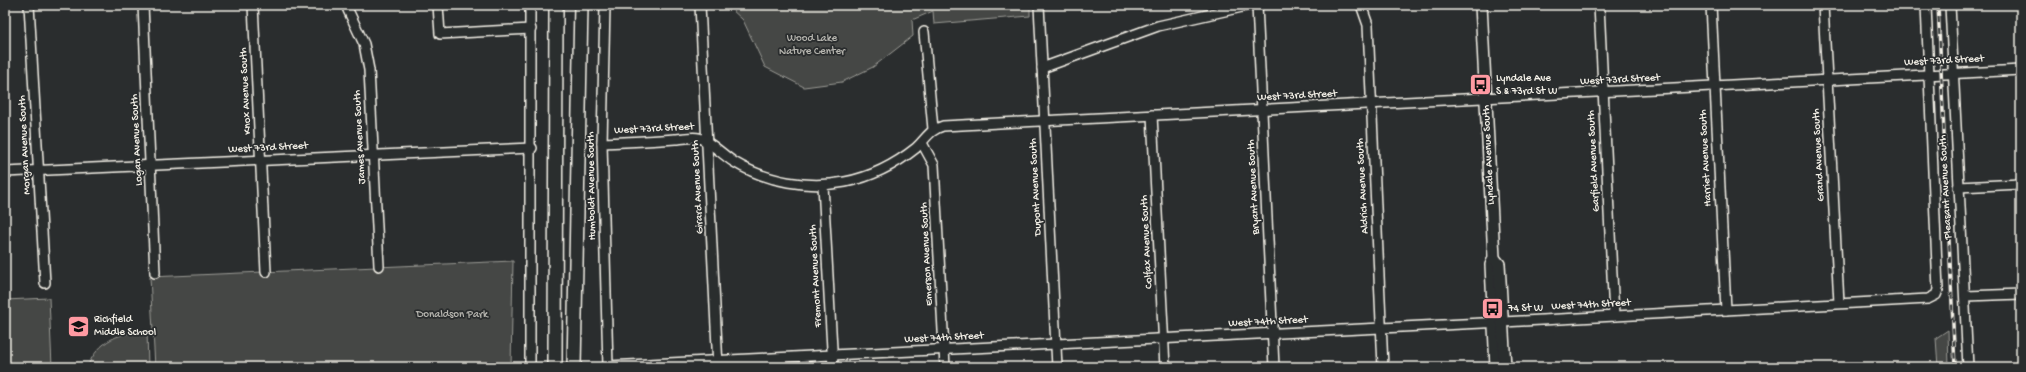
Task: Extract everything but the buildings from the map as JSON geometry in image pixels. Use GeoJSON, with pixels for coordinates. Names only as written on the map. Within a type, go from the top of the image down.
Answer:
{"type":"FeatureCollection","features":[{"type":"Feature","properties":{"kind":"highway"},"geometry":{"type":"LineString","coordinates":[[554,367],[556,5]]}},
{"type":"Feature","properties":{"kind":"highway"},"geometry":{"type":"LineString","coordinates":[[574,367],[581,5]]}},
{"type":"Feature","properties":{"kind":"main road","name":"Lyndale Avenue South"},"geometry":{"type":"LineString","coordinates":[[1481,5],[1494,258],[1499,264],[1496,367]]}},
{"type":"Feature","properties":{"kind":"main road","name":"Lyndale Avenue South"},"geometry":{"type":"LineString","coordinates":[[1498,323],[1505,367]]}},
{"type":"Feature","properties":{"kind":"street","name":"Morgan Avenue South"},"geometry":{"type":"LineString","coordinates":[[29,5],[45,283]]}},
{"type":"Feature","properties":{"kind":"street","name":"Logan Avenue South"},"geometry":{"type":"LineString","coordinates":[[142,5],[155,273]]}},
{"type":"Feature","properties":{"kind":"street","name":"Knox Avenue South"},"geometry":{"type":"LineString","coordinates":[[253,5],[266,272]]}},
{"type":"Feature","properties":{"kind":"street"},"geometry":{"type":"LineString","coordinates":[[438,5],[440,34],[530,29]]}},
{"type":"Feature","properties":{"kind":"street"},"geometry":{"type":"LineString","coordinates":[[530,5],[532,148],[529,309],[530,367]]}},
{"type":"Feature","properties":{"kind":"street","name":"Humboldt Avenue South"},"geometry":{"type":"LineString","coordinates":[[605,5],[602,143],[608,366]]}},
{"type":"Feature","properties":{"kind":"street","name":"Girard Avenue South"},"geometry":{"type":"LineString","coordinates":[[700,5],[718,364]]}},
{"type":"Feature","properties":{"kind":"street","name":"Dupont Avenue South"},"geometry":{"type":"LineString","coordinates":[[1039,5],[1057,367]]}},
{"type":"Feature","properties":{"kind":"street"},"geometry":{"type":"LineString","coordinates":[[1042,68],[1158,26],[1252,5]]}},
{"type":"Feature","properties":{"kind":"street","name":"Bryant Avenue South"},"geometry":{"type":"LineString","coordinates":[[1257,5],[1274,367]]}},
{"type":"Feature","properties":{"kind":"street","name":"Aldrich Avenue South"},"geometry":{"type":"LineString","coordinates":[[1361,5],[1368,26],[1383,367]]}},
{"type":"Feature","properties":{"kind":"street","name":"Garfield Avenue South"},"geometry":{"type":"LineString","coordinates":[[1599,5],[1614,316]]}},
{"type":"Feature","properties":{"kind":"street","name":"Harriet Avenue South"},"geometry":{"type":"LineString","coordinates":[[1711,5],[1726,310]]}},
{"type":"Feature","properties":{"kind":"street","name":"Grand Avenue South"},"geometry":{"type":"LineString","coordinates":[[1823,5],[1839,303]]}},
{"type":"Feature","properties":{"kind":"street","name":"Pleasant Avenue South"},"geometry":{"type":"LineString","coordinates":[[1926,5],[1938,290],[1936,295],[1928,299]]}},
{"type":"Feature","properties":{"kind":"street","name":"Pleasant Avenue South"},"geometry":{"type":"LineString","coordinates":[[1950,5],[1963,285],[1966,296],[1968,367]]}},
{"type":"Feature","properties":{"kind":"street","name":"James Avenue South"},"geometry":{"type":"LineString","coordinates":[[348,10],[364,44],[367,56],[379,266]]}},
{"type":"Feature","properties":{"kind":"street"},"geometry":{"type":"LineString","coordinates":[[924,32],[933,129]]}},
{"type":"Feature","properties":{"kind":"street","name":"West 73rd Street"},"geometry":{"type":"LineString","coordinates":[[602,143],[699,138],[735,162],[755,173],[792,183],[823,184],[846,182],[889,166],[922,142],[933,129],[943,126],[2021,70]]}},
{"type":"Feature","properties":{"kind":"street","name":"Colfax Avenue South"},"geometry":{"type":"LineString","coordinates":[[1152,115],[1166,367]]}},
{"type":"Feature","properties":{"kind":"street","name":"Emerson Avenue South"},"geometry":{"type":"LineString","coordinates":[[922,142],[934,165],[945,367]]}},
{"type":"Feature","properties":{"kind":"street","name":"West 73rd Street"},"geometry":{"type":"LineString","coordinates":[[5,172],[532,148]]}},
{"type":"Feature","properties":{"kind":"street","name":"Fremont Avenue South"},"geometry":{"type":"LineString","coordinates":[[823,184],[833,367]]}},
{"type":"Feature","properties":{"kind":"street"},"geometry":{"type":"LineString","coordinates":[[1958,187],[2021,184]]}},
{"type":"Feature","properties":{"kind":"street"},"geometry":{"type":"LineString","coordinates":[[1966,296],[2021,294]]}},
{"type":"Feature","properties":{"kind":"street","name":"West 74th Street"},"geometry":{"type":"LineString","coordinates":[[608,366],[718,364],[832,356],[1498,323],[1928,299]]}},
{"type":"Feature","properties":{"kind":"green space","name":"Wood Lake Nature Center"},"geometry":{"type":"Polygon","coordinates":[[[711,5],[1030,5],[1030,16],[934,24],[933,11],[912,20],[913,36],[873,67],[842,82],[804,87],[765,67],[743,20],[731,9],[712,9],[711,5]]]}},
{"type":"Feature","properties":{"kind":"green space","name":"Donaldson Park"},"geometry":{"type":"Polygon","coordinates":[[[513,261],[511,367],[155,367],[150,277],[513,261]]]}},
{"type":"Feature","properties":{"kind":"green space"},"geometry":{"type":"Polygon","coordinates":[[[49,298],[52,367],[5,367],[5,300],[49,298]]]}},
{"type":"Feature","properties":{"kind":"green space"},"geometry":{"type":"Polygon","coordinates":[[[1948,330],[1949,367],[1938,367],[1936,338],[1948,330]]]}},
{"type":"Feature","properties":{"kind":"green space"},"geometry":{"type":"Polygon","coordinates":[[[147,331],[148,367],[87,367],[92,357],[98,350],[111,339],[147,331]]]}},
{"type":"Feature","properties":{"kind":"railway"},"geometry":{"type":"LineString","coordinates":[[1938,5],[1955,367]]}},
{"type":"Feature","properties":{"kind":"place","name":"Lyndale Ave S & 73rd St W"},"geometry":{"type":"Point","coordinates":[1481,85]}},
{"type":"Feature","properties":{"kind":"place","name":"74 St W"},"geometry":{"type":"Point","coordinates":[1493,309]}},
{"type":"Feature","properties":{"kind":"place","name":"Richfield Middle School"},"geometry":{"type":"Point","coordinates":[79,326]}}]}
